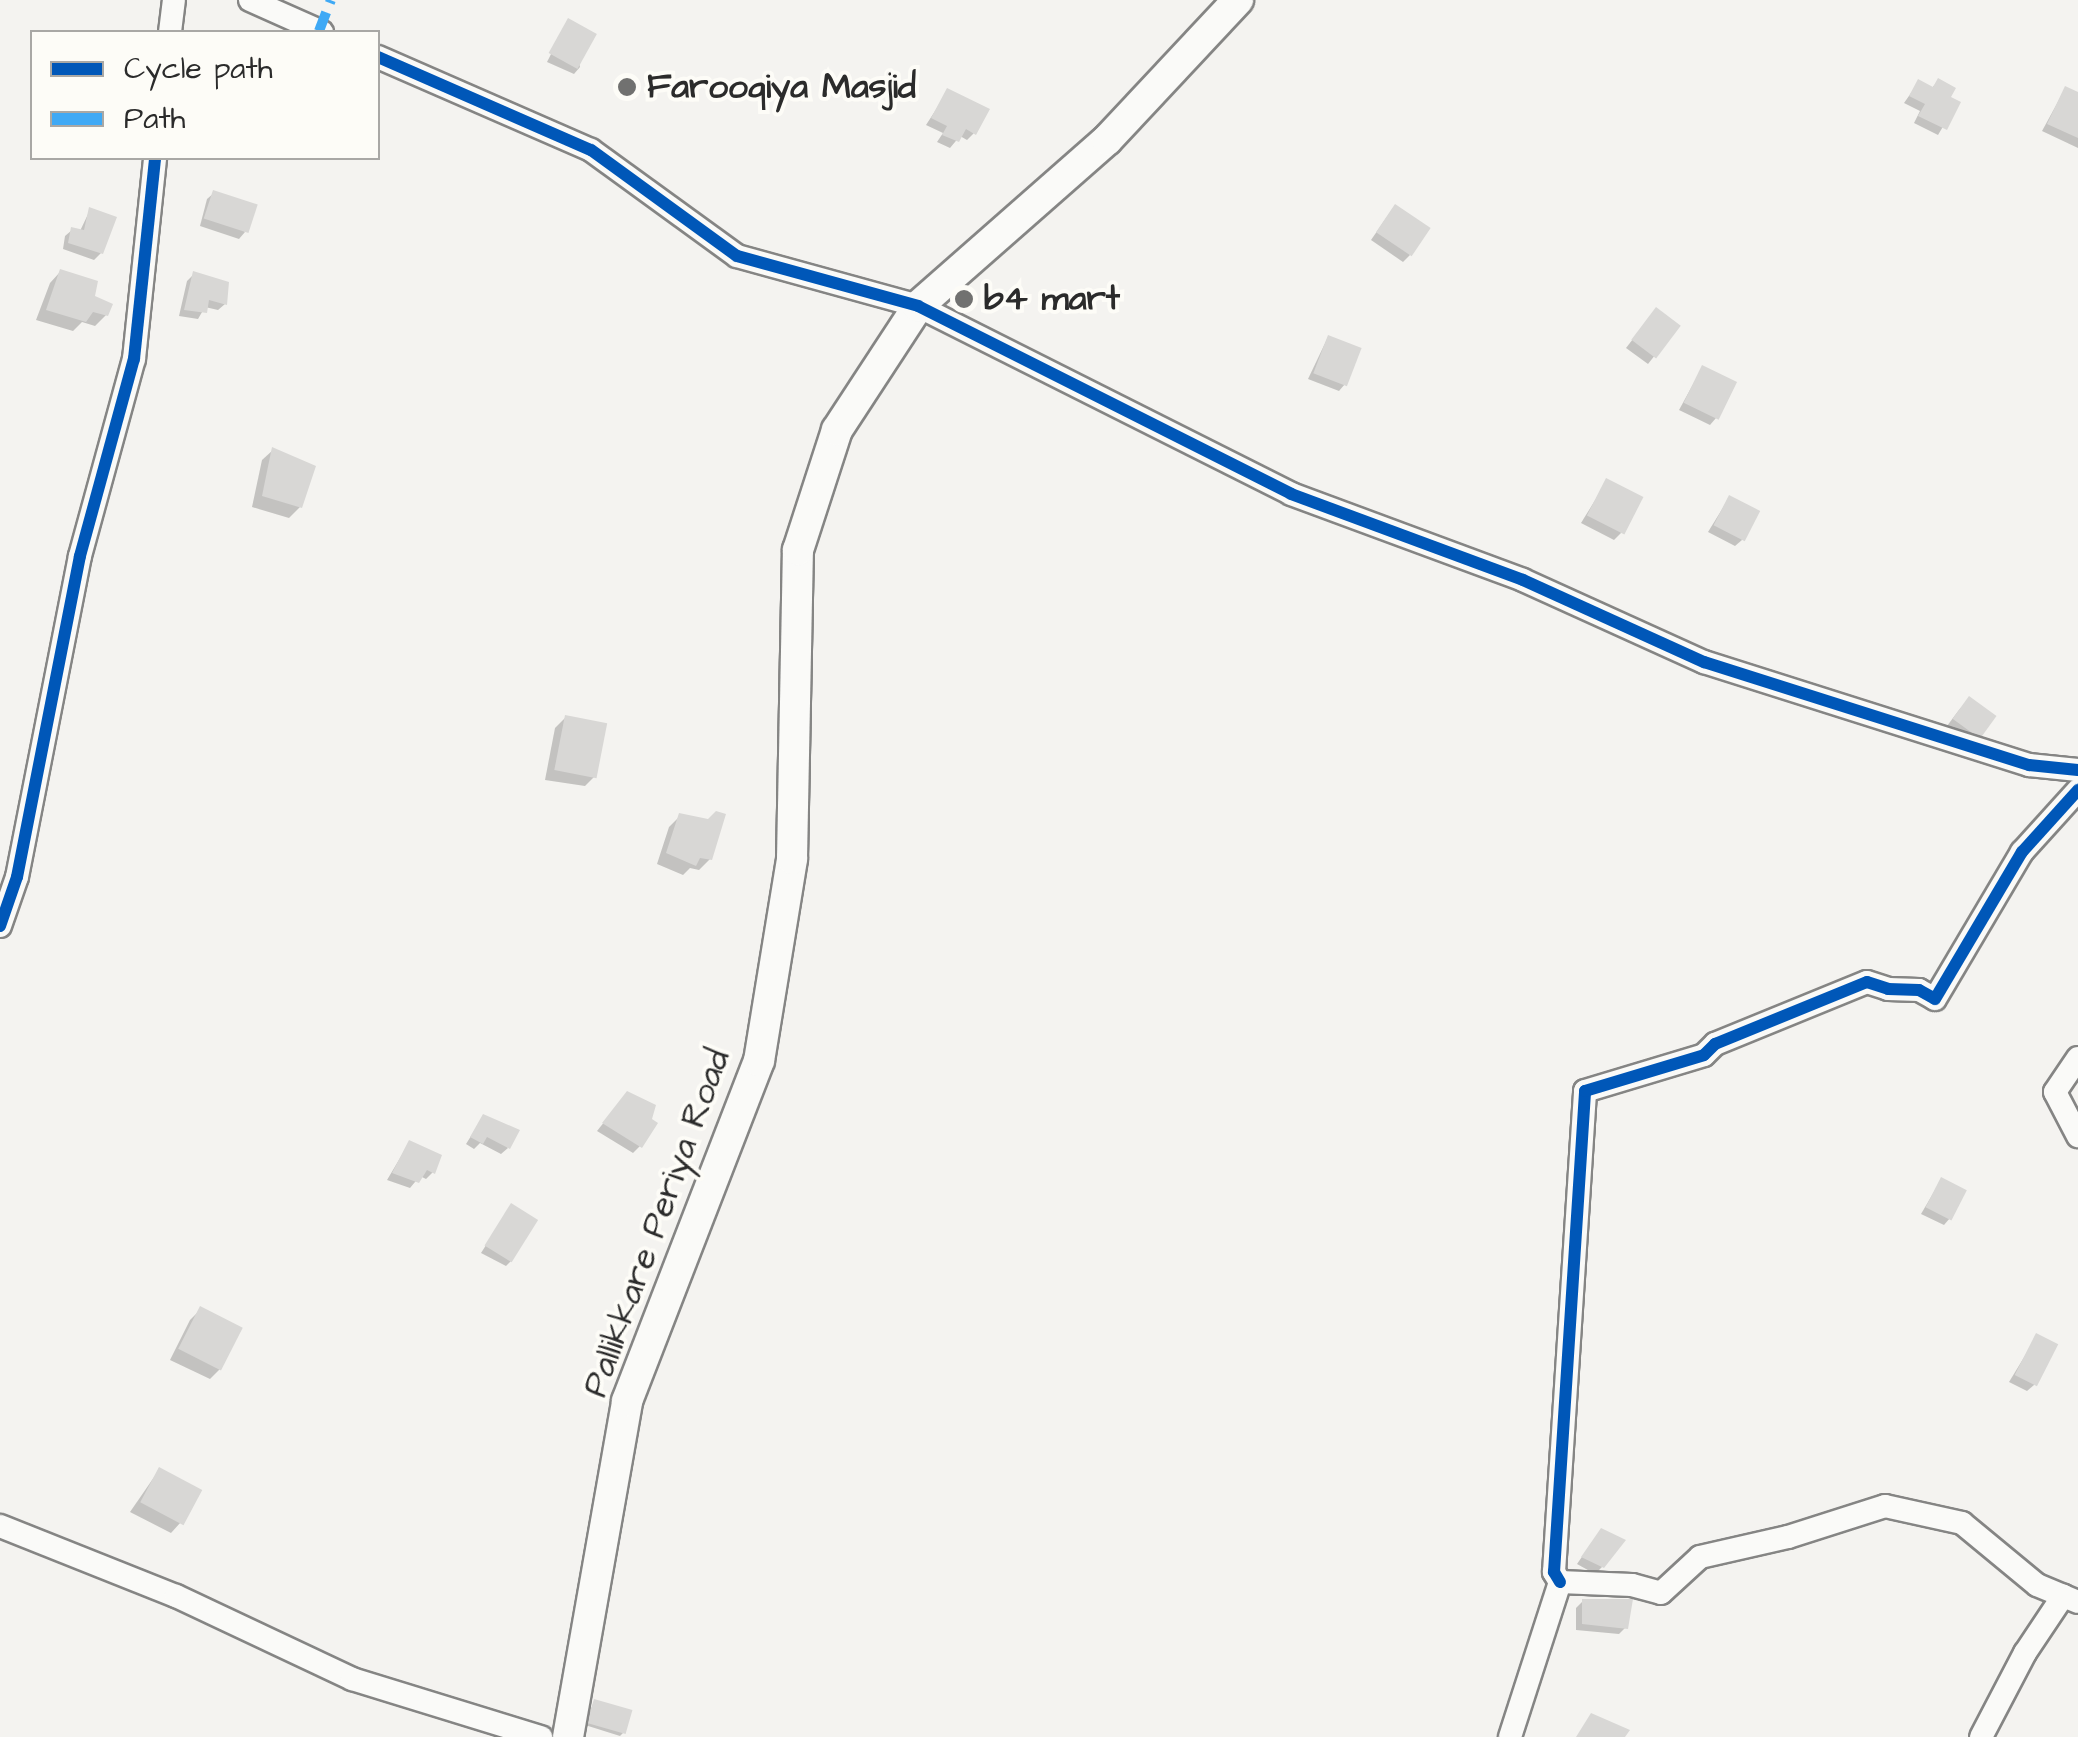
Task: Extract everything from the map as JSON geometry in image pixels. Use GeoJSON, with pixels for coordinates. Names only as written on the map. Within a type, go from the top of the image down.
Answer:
{"type":"FeatureCollection","features":[{"type":"Feature","properties":{"kind":"main road","name":"Pallikkare Periya Road"},"geometry":{"type":"LineString","coordinates":[[568,1737],[627,1402],[758,1061],[792,859],[798,550],[836,430],[918,306],[1107,140],[1238,0]]}},
{"type":"Feature","properties":{"kind":"street"},"geometry":{"type":"LineString","coordinates":[[170,30],[174,0]]}},
{"type":"Feature","properties":{"kind":"street"},"geometry":{"type":"LineString","coordinates":[[250,0],[318,30]]}},
{"type":"Feature","properties":{"kind":"street"},"geometry":{"type":"LineString","coordinates":[[380,57],[591,150],[736,256],[918,306],[1291,494],[1523,580],[1704,662],[2029,765],[2078,770]]}},
{"type":"Feature","properties":{"kind":"street"},"geometry":{"type":"LineString","coordinates":[[0,926],[17,878],[80,556],[134,358],[155,160]]}},
{"type":"Feature","properties":{"kind":"street"},"geometry":{"type":"LineString","coordinates":[[1510,1737],[1560,1582],[1554,1572],[1585,1090],[1704,1055],[1716,1044],[1867,982],[1888,989],[1919,990],[1936,999],[2022,852],[2078,790]]}},
{"type":"Feature","properties":{"kind":"street"},"geometry":{"type":"LineString","coordinates":[[2078,1058],[2055,1092],[2078,1136]]}},
{"type":"Feature","properties":{"kind":"street"},"geometry":{"type":"LineString","coordinates":[[1560,1582],[1632,1585],[1661,1593],[1700,1556],[1788,1537],[1885,1506],[1962,1523],[2038,1585],[2070,1599],[2026,1652],[1981,1737]]}},
{"type":"Feature","properties":{"kind":"street"},"geometry":{"type":"LineString","coordinates":[[0,1526],[176,1596],[352,1679],[541,1737]]}},
{"type":"Feature","properties":{"kind":"building"},"geometry":{"type":"Polygon","coordinates":[[[568,18],[597,34],[577,69],[549,53],[568,18]]]}},
{"type":"Feature","properties":{"kind":"building"},"geometry":{"type":"Polygon","coordinates":[[[1938,78],[1956,88],[1951,97],[1961,102],[1947,130],[1918,116],[1925,104],[1909,96],[1918,79],[1933,87],[1938,78]]]}},
{"type":"Feature","properties":{"kind":"building"},"geometry":{"type":"Polygon","coordinates":[[[2065,86],[2078,92],[2078,138],[2047,124],[2065,86]]]}},
{"type":"Feature","properties":{"kind":"building"},"geometry":{"type":"Polygon","coordinates":[[[947,88],[990,109],[976,135],[966,129],[959,142],[942,135],[947,126],[931,118],[947,88]]]}},
{"type":"Feature","properties":{"kind":"building"},"geometry":{"type":"Polygon","coordinates":[[[213,190],[258,205],[248,233],[204,219],[213,190]]]}},
{"type":"Feature","properties":{"kind":"building"},"geometry":{"type":"Polygon","coordinates":[[[1395,204],[1431,228],[1412,256],[1376,232],[1395,204]]]}},
{"type":"Feature","properties":{"kind":"building"},"geometry":{"type":"Polygon","coordinates":[[[89,207],[117,217],[103,254],[68,243],[71,227],[84,230],[89,207]]]}},
{"type":"Feature","properties":{"kind":"building"},"geometry":{"type":"Polygon","coordinates":[[[60,269],[98,281],[95,296],[113,304],[108,316],[93,312],[86,322],[46,310],[60,269]]]}},
{"type":"Feature","properties":{"kind":"building"},"geometry":{"type":"Polygon","coordinates":[[[193,271],[229,282],[227,305],[209,300],[207,313],[184,310],[193,271]]]}},
{"type":"Feature","properties":{"kind":"building"},"geometry":{"type":"Polygon","coordinates":[[[1656,307],[1681,326],[1656,358],[1631,340],[1656,307]]]}},
{"type":"Feature","properties":{"kind":"building"},"geometry":{"type":"Polygon","coordinates":[[[1328,335],[1362,348],[1347,386],[1313,373],[1328,335]]]}},
{"type":"Feature","properties":{"kind":"building"},"geometry":{"type":"Polygon","coordinates":[[[1702,365],[1737,382],[1719,420],[1684,403],[1702,365]]]}},
{"type":"Feature","properties":{"kind":"building"},"geometry":{"type":"Polygon","coordinates":[[[272,447],[316,466],[302,508],[262,496],[272,447]]]}},
{"type":"Feature","properties":{"kind":"building"},"geometry":{"type":"Polygon","coordinates":[[[1606,478],[1643,497],[1624,534],[1587,515],[1606,478]]]}},
{"type":"Feature","properties":{"kind":"building"},"geometry":{"type":"Polygon","coordinates":[[[1729,495],[1760,511],[1745,541],[1714,525],[1729,495]]]}},
{"type":"Feature","properties":{"kind":"building"},"geometry":{"type":"Polygon","coordinates":[[[1969,696],[1997,716],[1980,739],[1953,719],[1969,696]]]}},
{"type":"Feature","properties":{"kind":"building"},"geometry":{"type":"Polygon","coordinates":[[[565,715],[607,723],[597,778],[554,770],[565,715]]]}},
{"type":"Feature","properties":{"kind":"building"},"geometry":{"type":"Polygon","coordinates":[[[716,811],[726,814],[712,860],[700,858],[696,866],[666,853],[679,813],[708,819],[716,811]]]}},
{"type":"Feature","properties":{"kind":"building"},"geometry":{"type":"Polygon","coordinates":[[[627,1091],[656,1105],[652,1119],[658,1123],[642,1148],[602,1123],[627,1091]]]}},
{"type":"Feature","properties":{"kind":"building"},"geometry":{"type":"Polygon","coordinates":[[[483,1114],[520,1130],[510,1149],[487,1137],[483,1144],[470,1137],[483,1114]]]}},
{"type":"Feature","properties":{"kind":"building"},"geometry":{"type":"Polygon","coordinates":[[[409,1140],[442,1155],[435,1174],[427,1170],[419,1183],[392,1173],[409,1140]]]}},
{"type":"Feature","properties":{"kind":"building"},"geometry":{"type":"Polygon","coordinates":[[[1941,1177],[1967,1190],[1951,1220],[1926,1207],[1941,1177]]]}},
{"type":"Feature","properties":{"kind":"building"},"geometry":{"type":"Polygon","coordinates":[[[511,1203],[538,1220],[512,1262],[485,1245],[511,1203]]]}},
{"type":"Feature","properties":{"kind":"building"},"geometry":{"type":"Polygon","coordinates":[[[200,1306],[243,1328],[221,1371],[178,1349],[200,1306]]]}},
{"type":"Feature","properties":{"kind":"building"},"geometry":{"type":"Polygon","coordinates":[[[2036,1333],[2058,1344],[2037,1386],[2015,1375],[2036,1333]]]}},
{"type":"Feature","properties":{"kind":"building"},"geometry":{"type":"Polygon","coordinates":[[[159,1467],[202,1490],[183,1525],[140,1502],[159,1467]]]}},
{"type":"Feature","properties":{"kind":"building"},"geometry":{"type":"Polygon","coordinates":[[[1601,1528],[1626,1540],[1604,1568],[1581,1557],[1601,1528]]]}},
{"type":"Feature","properties":{"kind":"building"},"geometry":{"type":"Polygon","coordinates":[[[1582,1599],[1633,1599],[1628,1629],[1582,1624],[1582,1599]]]}},
{"type":"Feature","properties":{"kind":"building"},"geometry":{"type":"Polygon","coordinates":[[[594,1699],[632,1710],[626,1734],[587,1723],[594,1699]]]}},
{"type":"Feature","properties":{"kind":"building"},"geometry":{"type":"Polygon","coordinates":[[[1591,1713],[1630,1730],[1625,1737],[1576,1737],[1591,1713]]]}},
{"type":"Feature","properties":{"kind":"marked path"},"geometry":{"type":"LineString","coordinates":[[319,30],[331,0]]}},
{"type":"Feature","properties":{"kind":"cycle path"},"geometry":{"type":"LineString","coordinates":[[380,58],[591,150],[737,256],[918,306],[1291,494],[1523,580],[1704,662],[2029,765],[2078,770]]}},
{"type":"Feature","properties":{"kind":"cycle path"},"geometry":{"type":"LineString","coordinates":[[0,926],[17,877],[80,556],[134,359],[155,160]]}},
{"type":"Feature","properties":{"kind":"cycle path"},"geometry":{"type":"LineString","coordinates":[[1560,1582],[1554,1572],[1585,1091],[1704,1055],[1715,1044],[1867,982],[1888,989],[1919,990],[1935,999],[2022,852],[2078,790]]}},
{"type":"Feature","properties":{"kind":"place","name":"Farooqiya Masjid"},"geometry":{"type":"Point","coordinates":[627,87]}},
{"type":"Feature","properties":{"kind":"place","name":"b4 mart"},"geometry":{"type":"Point","coordinates":[964,299]}}]}
